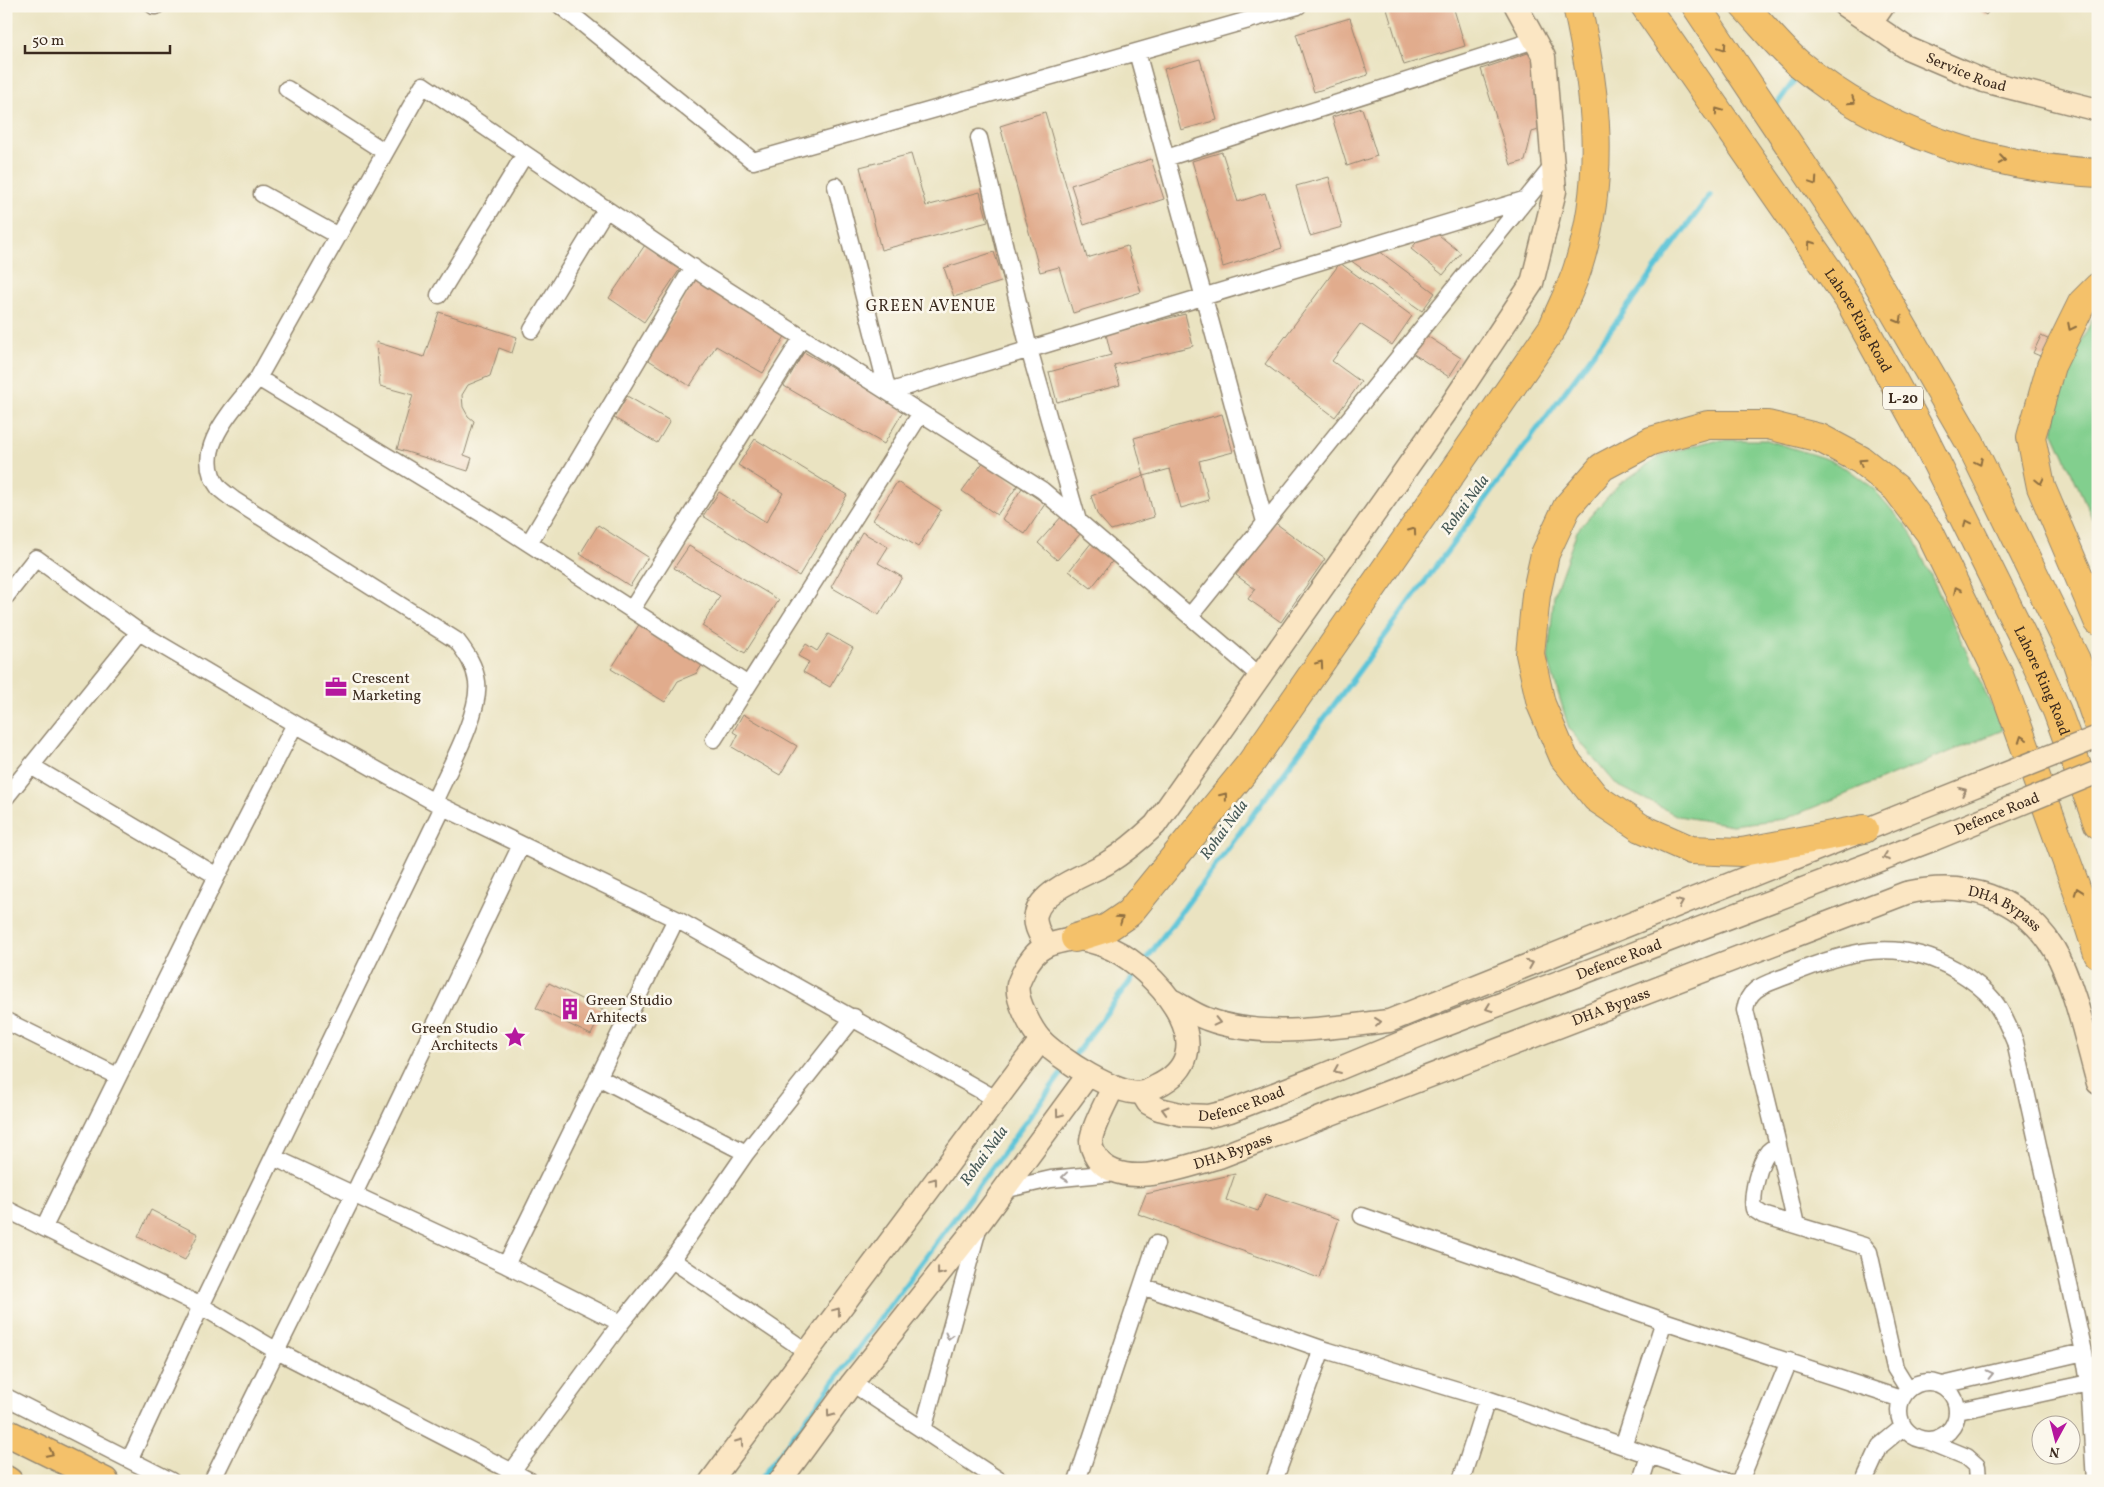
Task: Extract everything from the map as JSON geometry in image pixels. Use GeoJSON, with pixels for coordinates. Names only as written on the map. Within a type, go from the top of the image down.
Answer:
{"type":"FeatureCollection","features":[{"type":"Feature","properties":{"kind":"highway"},"geometry":{"type":"LineString","coordinates":[[1075,938],[1107,928],[1129,913],[1251,763],[1553,327],[1578,268],[1588,228],[1595,185],[1597,128],[1589,64],[1577,6]]}},
{"type":"Feature","properties":{"kind":"highway","name":"Lahore Ring Road"},"geometry":{"type":"LineString","coordinates":[[1645,6],[1849,300],[1919,428],[2033,657],[2057,711],[2098,824]]}},
{"type":"Feature","properties":{"kind":"highway","name":"L-20"},"geometry":{"type":"LineString","coordinates":[[1696,6],[1854,242],[1970,443],[2076,660],[2098,724]]}},
{"type":"Feature","properties":{"kind":"highway"},"geometry":{"type":"LineString","coordinates":[[1744,6],[1798,63],[1855,104],[1907,132],[1988,158],[2098,173]]}},
{"type":"Feature","properties":{"kind":"highway"},"geometry":{"type":"LineString","coordinates":[[2098,287],[2082,303],[2051,366],[2031,437],[2041,487],[2098,621]]}},
{"type":"Feature","properties":{"kind":"highway"},"geometry":{"type":"LineString","coordinates":[[1864,829],[1742,852],[1692,850],[1642,828],[1596,798],[1564,758],[1541,704],[1530,654],[1536,595],[1544,554],[1567,507],[1602,466],[1651,441],[1708,425],[1768,425],[1820,438],[1861,460],[1896,488],[1930,533],[1999,675],[2081,900],[2098,954]]}},
{"type":"Feature","properties":{"kind":"main road"},"geometry":{"type":"LineString","coordinates":[[1046,946],[1036,926],[1036,915],[1040,905],[1054,891],[1107,863],[1133,845],[1155,824],[1449,408],[1532,283],[1555,191],[1544,57],[1516,6]]}},
{"type":"Feature","properties":{"kind":"main road","name":"Service Road"},"geometry":{"type":"LineString","coordinates":[[1845,6],[1877,15],[1907,48],[1984,81],[2098,110]]}},
{"type":"Feature","properties":{"kind":"main road","name":"Defence Road"},"geometry":{"type":"LineString","coordinates":[[1173,1001],[1206,1019],[1242,1027],[1301,1031],[1389,1021],[1864,829],[2098,737]]}},
{"type":"Feature","properties":{"kind":"main road","name":"Defence Road"},"geometry":{"type":"LineString","coordinates":[[1142,1093],[1148,1103],[1159,1109],[1184,1115],[1209,1116],[1230,1111],[1430,1031],[1932,840],[2098,772]]}},
{"type":"Feature","properties":{"kind":"main road","name":"DHA Bypass"},"geometry":{"type":"LineString","coordinates":[[1114,1173],[1132,1175],[1160,1172],[1219,1158],[1906,893],[1930,888],[1957,888],[1982,893],[2004,902],[2024,914],[2042,933],[2055,951],[2065,974],[2098,1083]]}},
{"type":"Feature","properties":{"kind":"main road"},"geometry":{"type":"LineString","coordinates":[[1075,938],[1099,942],[1121,954],[1147,973],[1173,1001],[1185,1025],[1186,1050],[1180,1068],[1168,1080],[1142,1093],[1113,1088],[1088,1075],[1041,1040],[1023,1012],[1017,986],[1029,961],[1046,946],[1075,938]]}},
{"type":"Feature","properties":{"kind":"main road"},"geometry":{"type":"LineString","coordinates":[[711,1481],[1041,1040]]}},
{"type":"Feature","properties":{"kind":"main road"},"geometry":{"type":"LineString","coordinates":[[780,1481],[852,1383],[980,1222],[1088,1075]]}},
{"type":"Feature","properties":{"kind":"main road"},"geometry":{"type":"LineString","coordinates":[[1113,1088],[1091,1139],[1092,1151],[1100,1163],[1114,1173]]}},
{"type":"Feature","properties":{"kind":"main road"},"geometry":{"type":"LineString","coordinates":[[6,1432],[105,1481]]}},
{"type":"Feature","properties":{"kind":"street"},"geometry":{"type":"LineString","coordinates":[[561,6],[752,162],[1298,6]]}},
{"type":"Feature","properties":{"kind":"street"},"geometry":{"type":"LineString","coordinates":[[1166,158],[1535,40]]}},
{"type":"Feature","properties":{"kind":"street"},"geometry":{"type":"LineString","coordinates":[[1137,52],[1265,522]]}},
{"type":"Feature","properties":{"kind":"street"},"geometry":{"type":"LineString","coordinates":[[130,1459],[201,1306],[275,1158],[439,805],[477,700],[477,683],[474,669],[468,655],[457,641],[234,500],[219,488],[211,473],[209,457],[212,442],[258,378],[424,85],[693,267],[1042,490],[1260,676]]}},
{"type":"Feature","properties":{"kind":"street"},"geometry":{"type":"LineString","coordinates":[[287,89],[386,152]]}},
{"type":"Feature","properties":{"kind":"street"},"geometry":{"type":"LineString","coordinates":[[979,138],[1029,349],[1078,520]]}},
{"type":"Feature","properties":{"kind":"street"},"geometry":{"type":"LineString","coordinates":[[439,294],[524,154]]}},
{"type":"Feature","properties":{"kind":"street"},"geometry":{"type":"LineString","coordinates":[[1190,616],[1553,166]]}},
{"type":"Feature","properties":{"kind":"street"},"geometry":{"type":"LineString","coordinates":[[836,186],[888,392]]}},
{"type":"Feature","properties":{"kind":"street"},"geometry":{"type":"LineString","coordinates":[[262,194],[338,236]]}},
{"type":"Feature","properties":{"kind":"street"},"geometry":{"type":"LineString","coordinates":[[888,392],[1527,199]]}},
{"type":"Feature","properties":{"kind":"street"},"geometry":{"type":"LineString","coordinates":[[532,330],[606,209]]}},
{"type":"Feature","properties":{"kind":"street"},"geometry":{"type":"LineString","coordinates":[[529,543],[693,267]]}},
{"type":"Feature","properties":{"kind":"street"},"geometry":{"type":"LineString","coordinates":[[632,610],[802,338]]}},
{"type":"Feature","properties":{"kind":"street"},"geometry":{"type":"LineString","coordinates":[[258,378],[529,543],[748,685]]}},
{"type":"Feature","properties":{"kind":"street"},"geometry":{"type":"LineString","coordinates":[[714,738],[921,413]]}},
{"type":"Feature","properties":{"kind":"street"},"geometry":{"type":"LineString","coordinates":[[6,596],[36,558],[139,632],[295,724],[439,805],[676,919],[854,1017],[996,1099]]}},
{"type":"Feature","properties":{"kind":"street"},"geometry":{"type":"LineString","coordinates":[[6,797],[139,632]]}},
{"type":"Feature","properties":{"kind":"street"},"geometry":{"type":"LineString","coordinates":[[44,1227],[117,1076],[295,724]]}},
{"type":"Feature","properties":{"kind":"street"},"geometry":{"type":"LineString","coordinates":[[31,766],[217,876]]}},
{"type":"Feature","properties":{"kind":"street"},"geometry":{"type":"LineString","coordinates":[[212,1481],[353,1196],[521,846]]}},
{"type":"Feature","properties":{"kind":"street"},"geometry":{"type":"LineString","coordinates":[[506,1265],[676,919]]}},
{"type":"Feature","properties":{"kind":"street"},"geometry":{"type":"LineString","coordinates":[[1796,1225],[1745,1010],[1746,999],[1750,993],[1812,965],[1854,953],[1882,950],[1906,950],[1927,955],[1979,984],[1994,999],[2015,1042],[2084,1352],[2089,1383],[2095,1481]]}},
{"type":"Feature","properties":{"kind":"street"},"geometry":{"type":"LineString","coordinates":[[513,1470],[621,1323],[672,1260],[746,1153],[854,1017]]}},
{"type":"Feature","properties":{"kind":"street"},"geometry":{"type":"LineString","coordinates":[[6,1021],[117,1076]]}},
{"type":"Feature","properties":{"kind":"street"},"geometry":{"type":"LineString","coordinates":[[598,1077],[746,1153]]}},
{"type":"Feature","properties":{"kind":"street"},"geometry":{"type":"LineString","coordinates":[[1778,1146],[1768,1151],[1763,1161],[1752,1199],[1754,1209],[1763,1216],[1864,1246],[1869,1252],[1895,1368],[1905,1394]]}},
{"type":"Feature","properties":{"kind":"street"},"geometry":{"type":"LineString","coordinates":[[275,1158],[353,1196],[506,1265],[621,1323]]}},
{"type":"Feature","properties":{"kind":"street"},"geometry":{"type":"LineString","coordinates":[[1003,1190],[1052,1179],[1114,1173]]}},
{"type":"Feature","properties":{"kind":"street"},"geometry":{"type":"LineString","coordinates":[[6,1209],[201,1306],[277,1350],[513,1470],[530,1481]]}},
{"type":"Feature","properties":{"kind":"street"},"geometry":{"type":"LineString","coordinates":[[1362,1216],[1664,1321],[1789,1361],[1905,1394]]}},
{"type":"Feature","properties":{"kind":"street"},"geometry":{"type":"LineString","coordinates":[[924,1430],[980,1222]]}},
{"type":"Feature","properties":{"kind":"street"},"geometry":{"type":"LineString","coordinates":[[1077,1481],[1156,1244]]}},
{"type":"Feature","properties":{"kind":"street"},"geometry":{"type":"LineString","coordinates":[[672,1260],[806,1352]]}},
{"type":"Feature","properties":{"kind":"street"},"geometry":{"type":"LineString","coordinates":[[1142,1286],[1322,1349],[1487,1399],[1725,1481]]}},
{"type":"Feature","properties":{"kind":"street"},"geometry":{"type":"LineString","coordinates":[[1623,1446],[1664,1321]]}},
{"type":"Feature","properties":{"kind":"street"},"geometry":{"type":"LineString","coordinates":[[1274,1481],[1322,1349]]}},
{"type":"Feature","properties":{"kind":"street"},"geometry":{"type":"LineString","coordinates":[[1943,1385],[2084,1352]]}},
{"type":"Feature","properties":{"kind":"street"},"geometry":{"type":"LineString","coordinates":[[1740,1481],[1789,1361]]}},
{"type":"Feature","properties":{"kind":"street"},"geometry":{"type":"LineString","coordinates":[[1928,1441],[1943,1437],[1954,1426],[1958,1411],[1956,1401],[1951,1392],[1943,1385],[1931,1382],[1919,1383],[1905,1394],[1898,1414],[1903,1427],[1910,1435],[1967,1457],[1977,1466],[1978,1481]]}},
{"type":"Feature","properties":{"kind":"street"},"geometry":{"type":"LineString","coordinates":[[852,1383],[924,1430],[992,1479]]}},
{"type":"Feature","properties":{"kind":"street"},"geometry":{"type":"LineString","coordinates":[[1958,1411],[2089,1383]]}},
{"type":"Feature","properties":{"kind":"street"},"geometry":{"type":"LineString","coordinates":[[6,1398],[130,1459],[170,1481]]}},
{"type":"Feature","properties":{"kind":"street"},"geometry":{"type":"LineString","coordinates":[[1461,1481],[1487,1399]]}},
{"type":"Feature","properties":{"kind":"street"},"geometry":{"type":"LineString","coordinates":[[1864,1481],[1880,1446],[1903,1427]]}},
{"type":"Feature","properties":{"kind":"street"},"geometry":{"type":"LineString","coordinates":[[1641,1481],[1649,1455]]}},
{"type":"Feature","properties":{"kind":"green space"},"geometry":{"type":"Polygon","coordinates":[[[2098,309],[2098,531],[2053,431],[2066,370],[2098,309]]]}},
{"type":"Feature","properties":{"kind":"green space"},"geometry":{"type":"Polygon","coordinates":[[[1714,440],[1767,440],[1827,459],[1849,470],[1872,487],[1910,531],[2003,730],[1785,819],[1732,825],[1678,816],[1617,785],[1569,729],[1548,659],[1554,595],[1577,531],[1618,485],[1662,455],[1714,440]]]}},
{"type":"Feature","properties":{"kind":"building"},"geometry":{"type":"Polygon","coordinates":[[[1386,6],[1453,6],[1465,46],[1404,65],[1386,6]]]}},
{"type":"Feature","properties":{"kind":"building"},"geometry":{"type":"Polygon","coordinates":[[[1973,6],[1992,6],[1986,15],[1973,6]]]}},
{"type":"Feature","properties":{"kind":"building"},"geometry":{"type":"Polygon","coordinates":[[[1350,18],[1368,75],[1314,92],[1296,34],[1350,18]]]}},
{"type":"Feature","properties":{"kind":"building"},"geometry":{"type":"Polygon","coordinates":[[[1531,52],[1542,85],[1545,128],[1532,132],[1525,161],[1511,165],[1481,69],[1531,52]]]}},
{"type":"Feature","properties":{"kind":"building"},"geometry":{"type":"Polygon","coordinates":[[[1200,59],[1217,120],[1181,130],[1164,69],[1200,59]]]}},
{"type":"Feature","properties":{"kind":"building"},"geometry":{"type":"Polygon","coordinates":[[[1362,108],[1377,156],[1347,166],[1332,117],[1362,108]]]}},
{"type":"Feature","properties":{"kind":"building"},"geometry":{"type":"Polygon","coordinates":[[[1045,112],[1087,258],[1127,246],[1141,292],[1073,313],[1059,267],[1040,272],[1000,126],[1045,112]]]}},
{"type":"Feature","properties":{"kind":"building"},"geometry":{"type":"Polygon","coordinates":[[[1222,152],[1238,202],[1265,193],[1282,248],[1223,267],[1192,161],[1222,152]]]}},
{"type":"Feature","properties":{"kind":"building"},"geometry":{"type":"Polygon","coordinates":[[[911,154],[926,206],[980,192],[988,222],[881,250],[860,167],[911,154]]]}},
{"type":"Feature","properties":{"kind":"building"},"geometry":{"type":"Polygon","coordinates":[[[1151,159],[1164,199],[1084,225],[1071,185],[1151,159]]]}},
{"type":"Feature","properties":{"kind":"building"},"geometry":{"type":"Polygon","coordinates":[[[1329,177],[1342,227],[1310,236],[1296,186],[1329,177]]]}},
{"type":"Feature","properties":{"kind":"building"},"geometry":{"type":"Polygon","coordinates":[[[1429,227],[1461,253],[1443,275],[1411,249],[1429,227]]]}},
{"type":"Feature","properties":{"kind":"building"},"geometry":{"type":"Polygon","coordinates":[[[645,245],[680,269],[644,322],[609,298],[645,245]]]}},
{"type":"Feature","properties":{"kind":"building"},"geometry":{"type":"Polygon","coordinates":[[[1371,245],[1435,293],[1422,311],[1350,260],[1371,245]]]}},
{"type":"Feature","properties":{"kind":"building"},"geometry":{"type":"Polygon","coordinates":[[[994,252],[1004,281],[954,297],[944,268],[994,252]]]}},
{"type":"Feature","properties":{"kind":"building"},"geometry":{"type":"Polygon","coordinates":[[[1340,263],[1412,316],[1392,345],[1360,324],[1332,361],[1361,382],[1335,417],[1265,364],[1340,263]]]}},
{"type":"Feature","properties":{"kind":"building"},"geometry":{"type":"Polygon","coordinates":[[[696,279],[787,333],[763,373],[716,346],[690,386],[647,359],[696,279]]]}},
{"type":"Feature","properties":{"kind":"building"},"geometry":{"type":"Polygon","coordinates":[[[439,312],[517,337],[512,353],[499,348],[490,376],[468,385],[462,395],[463,407],[468,416],[474,421],[464,455],[472,458],[468,471],[397,449],[413,395],[380,386],[376,342],[424,357],[439,312]]]}},
{"type":"Feature","properties":{"kind":"building"},"geometry":{"type":"Polygon","coordinates":[[[1185,314],[1193,346],[1114,365],[1120,385],[1057,402],[1049,372],[1111,355],[1106,334],[1185,314]]]}},
{"type":"Feature","properties":{"kind":"building"},"geometry":{"type":"Polygon","coordinates":[[[1424,334],[1461,358],[1449,377],[1412,353],[1424,334]]]}},
{"type":"Feature","properties":{"kind":"building"},"geometry":{"type":"Polygon","coordinates":[[[2041,336],[2072,350],[2064,366],[2033,353],[2041,336]]]}},
{"type":"Feature","properties":{"kind":"building"},"geometry":{"type":"Polygon","coordinates":[[[804,352],[904,410],[884,444],[784,386],[804,352]]]}},
{"type":"Feature","properties":{"kind":"building"},"geometry":{"type":"Polygon","coordinates":[[[627,396],[670,421],[657,443],[614,418],[627,396]]]}},
{"type":"Feature","properties":{"kind":"building"},"geometry":{"type":"Polygon","coordinates":[[[1222,414],[1233,452],[1199,461],[1209,500],[1181,508],[1170,469],[1144,476],[1134,438],[1222,414]]]}},
{"type":"Feature","properties":{"kind":"building"},"geometry":{"type":"Polygon","coordinates":[[[755,439],[847,495],[799,576],[703,516],[719,492],[766,522],[783,493],[738,465],[755,439]]]}},
{"type":"Feature","properties":{"kind":"building"},"geometry":{"type":"Polygon","coordinates":[[[984,461],[1018,485],[997,515],[962,491],[984,461]]]}},
{"type":"Feature","properties":{"kind":"building"},"geometry":{"type":"Polygon","coordinates":[[[1144,476],[1154,517],[1111,530],[1097,514],[1091,496],[1144,476]]]}},
{"type":"Feature","properties":{"kind":"building"},"geometry":{"type":"Polygon","coordinates":[[[897,482],[941,510],[918,547],[873,520],[897,482]]]}},
{"type":"Feature","properties":{"kind":"building"},"geometry":{"type":"Polygon","coordinates":[[[1022,488],[1045,504],[1025,534],[1002,519],[1022,488]]]}},
{"type":"Feature","properties":{"kind":"building"},"geometry":{"type":"Polygon","coordinates":[[[1063,515],[1082,532],[1057,560],[1038,543],[1063,515]]]}},
{"type":"Feature","properties":{"kind":"building"},"geometry":{"type":"Polygon","coordinates":[[[1274,522],[1325,559],[1281,622],[1248,599],[1255,589],[1236,575],[1274,522]]]}},
{"type":"Feature","properties":{"kind":"building"},"geometry":{"type":"Polygon","coordinates":[[[598,525],[648,557],[630,586],[580,554],[598,525]]]}},
{"type":"Feature","properties":{"kind":"building"},"geometry":{"type":"Polygon","coordinates":[[[862,532],[888,547],[878,563],[902,577],[879,615],[831,587],[862,532]]]}},
{"type":"Feature","properties":{"kind":"building"},"geometry":{"type":"Polygon","coordinates":[[[1092,542],[1114,559],[1091,588],[1069,571],[1092,542]]]}},
{"type":"Feature","properties":{"kind":"building"},"geometry":{"type":"Polygon","coordinates":[[[689,546],[779,600],[745,653],[702,626],[720,596],[674,568],[689,546]]]}},
{"type":"Feature","properties":{"kind":"building"},"geometry":{"type":"Polygon","coordinates":[[[640,623],[704,662],[697,673],[678,681],[665,702],[611,669],[640,623]]]}},
{"type":"Feature","properties":{"kind":"building"},"geometry":{"type":"Polygon","coordinates":[[[828,634],[853,648],[830,687],[803,672],[809,662],[798,656],[806,644],[817,651],[828,634]]]}},
{"type":"Feature","properties":{"kind":"building"},"geometry":{"type":"Polygon","coordinates":[[[743,714],[797,746],[780,775],[732,747],[738,735],[733,732],[743,714]]]}},
{"type":"Feature","properties":{"kind":"building","name":"Green Studio Arhitects"},"geometry":{"type":"Polygon","coordinates":[[[549,983],[603,1010],[591,1035],[536,1008],[549,983]]]}},
{"type":"Feature","properties":{"kind":"building"},"geometry":{"type":"Polygon","coordinates":[[[1235,1174],[1226,1200],[1258,1211],[1265,1194],[1339,1219],[1319,1278],[1138,1214],[1146,1194],[1235,1174]]]}},
{"type":"Feature","properties":{"kind":"building"},"geometry":{"type":"Polygon","coordinates":[[[151,1210],[198,1234],[185,1260],[138,1237],[151,1210]]]}},
{"type":"Feature","properties":{"kind":"waterway","name":"Rohai Nala"},"geometry":{"type":"LineString","coordinates":[[1777,104],[1796,78]]}},
{"type":"Feature","properties":{"kind":"waterway","name":"Rohai Nala"},"geometry":{"type":"LineString","coordinates":[[1142,965],[1710,195]]}},
{"type":"Feature","properties":{"kind":"waterway","name":"Rohai Nala"},"geometry":{"type":"LineString","coordinates":[[1072,1059],[1137,972]]}},
{"type":"Feature","properties":{"kind":"waterway","name":"Rohai Nala"},"geometry":{"type":"LineString","coordinates":[[821,1399],[1067,1066]]}},
{"type":"Feature","properties":{"kind":"waterway","name":"Rohai Nala"},"geometry":{"type":"LineString","coordinates":[[759,1481],[823,1397]]}},
{"type":"Feature","properties":{"kind":"place","name":"Crescent Marketing"},"geometry":{"type":"Point","coordinates":[336,687]}},
{"type":"Feature","properties":{"kind":"place","name":"Green Studio Arhitects"},"geometry":{"type":"Point","coordinates":[570,1009]}},
{"type":"Feature","properties":{"kind":"place","name":"Green Studio Architects"},"geometry":{"type":"Point","coordinates":[515,1037]}},
{"type":"Feature","properties":{"kind":"district","name":"GREEN AVENUE"},"geometry":{"type":"Point","coordinates":[931,305]}}]}
